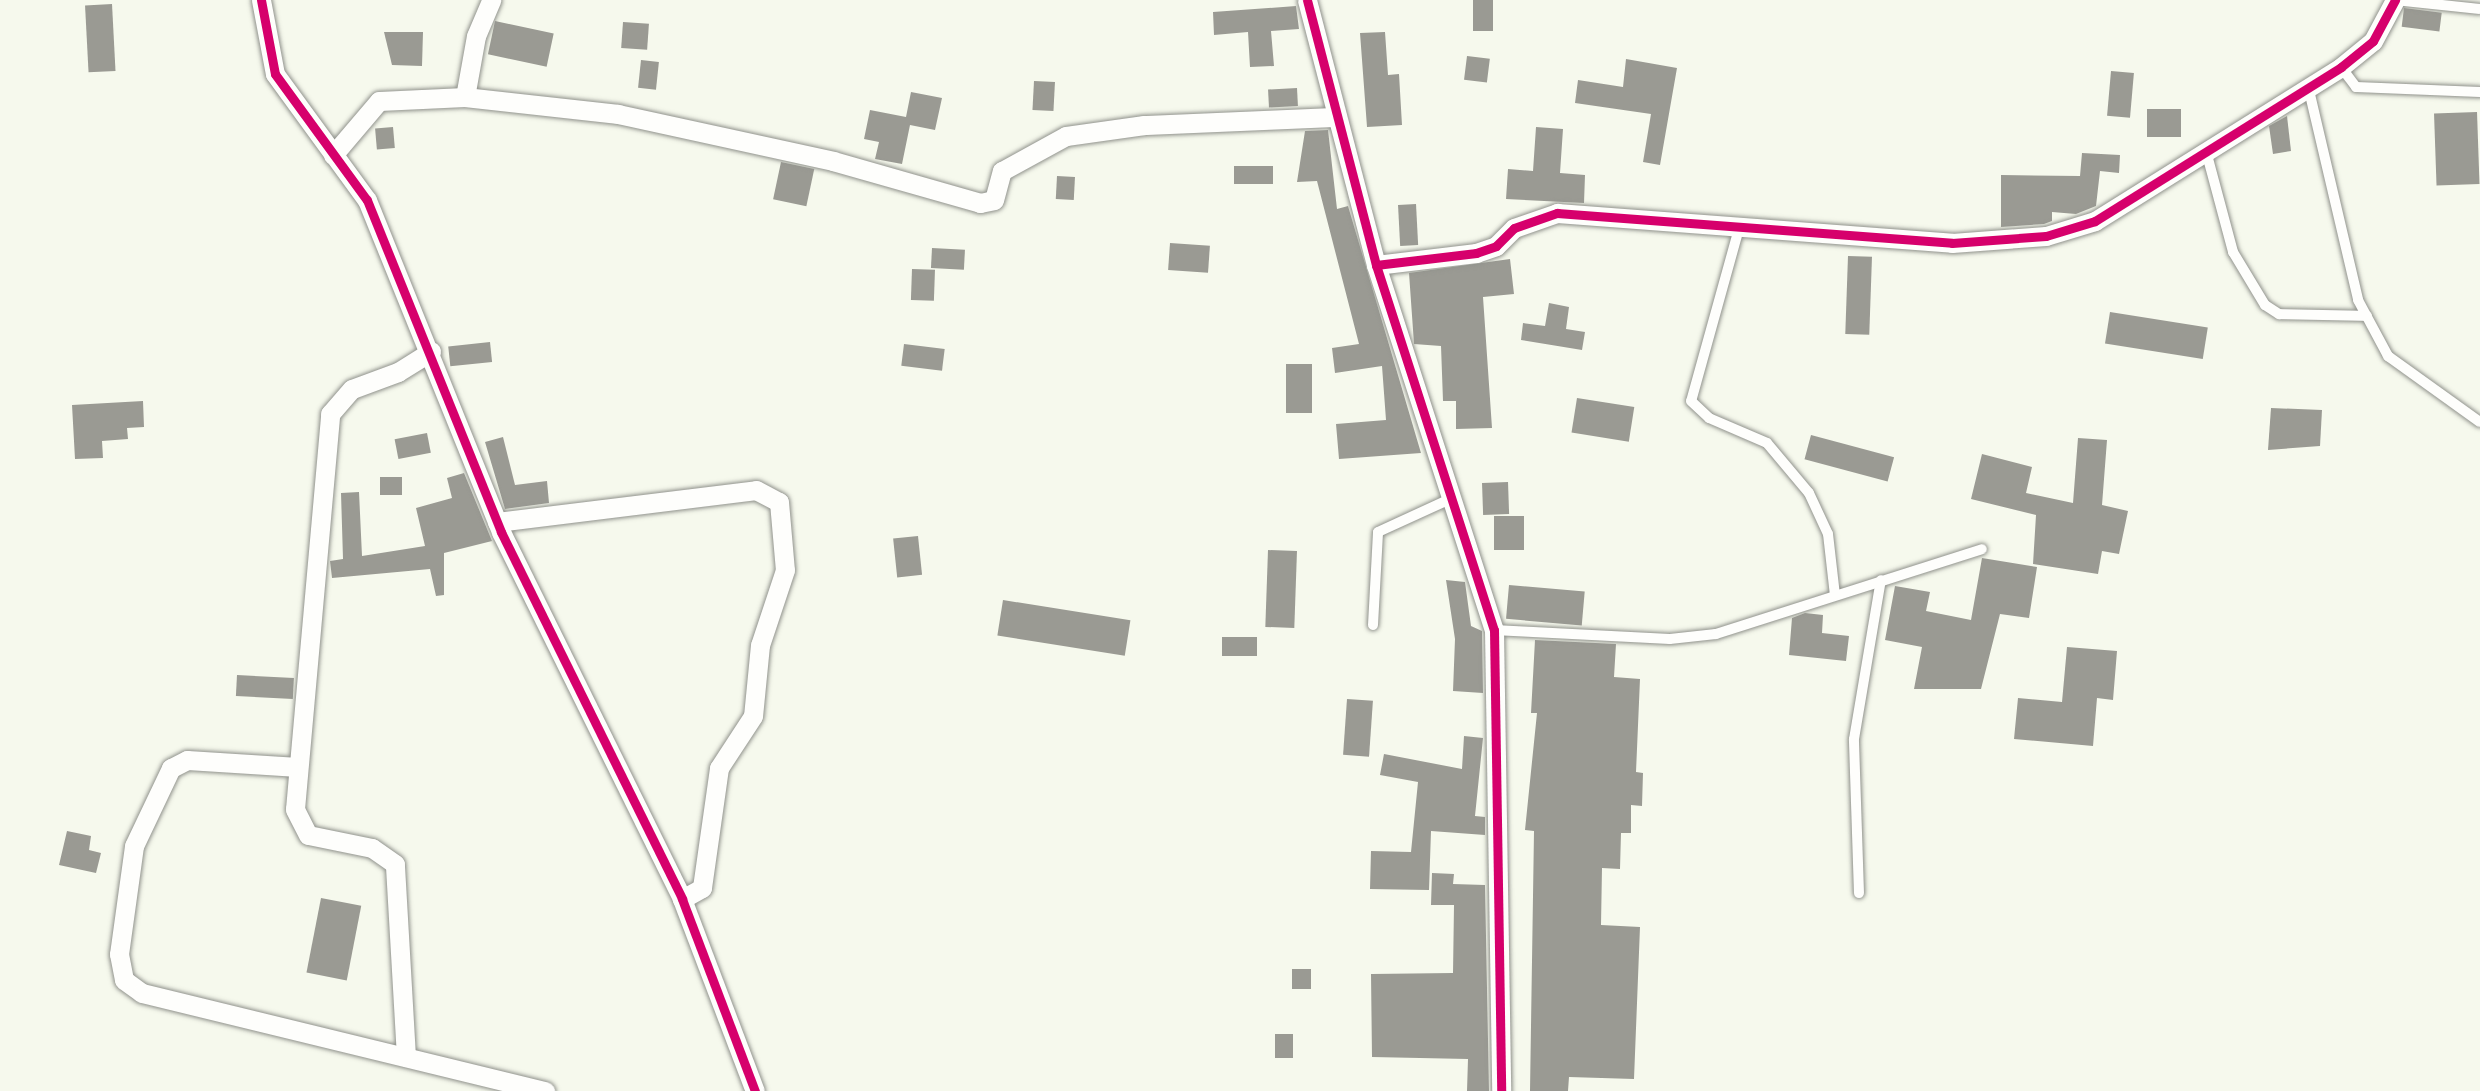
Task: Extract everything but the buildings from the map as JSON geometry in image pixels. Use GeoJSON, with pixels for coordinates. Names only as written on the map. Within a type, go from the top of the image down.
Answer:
{"type":"FeatureCollection","features":[{"type":"Feature","properties":{"kind":"street"},"geometry":{"type":"LineString","coordinates":[[261,0],[275,74],[367,200],[431,351],[497,522],[682,899],[755,1091]]}},
{"type":"Feature","properties":{"kind":"street"},"geometry":{"type":"LineString","coordinates":[[465,97],[476,36],[491,0]]}},
{"type":"Feature","properties":{"kind":"street"},"geometry":{"type":"LineString","coordinates":[[1307,0],[1376,265],[1493,630],[1501,1091]]}},
{"type":"Feature","properties":{"kind":"street"},"geometry":{"type":"LineString","coordinates":[[1376,265],[1476,253],[1496,246],[1514,228],[1557,214],[1738,232],[2009,242],[2095,221],[2308,85],[2341,67],[2373,41],[2395,0]]}},
{"type":"Feature","properties":{"kind":"street"},"geometry":{"type":"LineString","coordinates":[[333,155],[379,101],[465,97],[618,114],[833,161],[981,203],[994,200],[1002,171],[1066,136],[1155,124],[1336,117]]}},
{"type":"Feature","properties":{"kind":"street"},"geometry":{"type":"LineString","coordinates":[[406,1057],[396,864],[386,853],[300,829],[298,767],[330,414],[352,389],[398,372],[431,351]]}},
{"type":"Feature","properties":{"kind":"street"},"geometry":{"type":"LineString","coordinates":[[497,522],[756,489],[779,502],[785,570],[760,645],[753,716],[719,768],[702,887],[682,899]]}},
{"type":"Feature","properties":{"kind":"street"},"geometry":{"type":"LineString","coordinates":[[298,767],[187,760],[171,768],[134,846],[120,971],[142,993],[545,1091]]}},
{"type":"Feature","properties":{"kind":"lane"},"geometry":{"type":"LineString","coordinates":[[2395,0],[2480,9]]}},
{"type":"Feature","properties":{"kind":"lane"},"geometry":{"type":"LineString","coordinates":[[2341,67],[2356,87],[2480,92]]}},
{"type":"Feature","properties":{"kind":"lane"},"geometry":{"type":"LineString","coordinates":[[2308,85],[2351,276],[2367,316],[2388,356],[2480,422]]}},
{"type":"Feature","properties":{"kind":"lane"},"geometry":{"type":"LineString","coordinates":[[2206,151],[2233,252],[2265,305],[2279,314],[2367,316]]}},
{"type":"Feature","properties":{"kind":"lane"},"geometry":{"type":"LineString","coordinates":[[1738,232],[1691,401],[1709,418],[1767,443],[1803,485],[1828,534],[1835,596]]}},
{"type":"Feature","properties":{"kind":"lane"},"geometry":{"type":"LineString","coordinates":[[1373,625],[1378,532],[1450,499]]}},
{"type":"Feature","properties":{"kind":"lane"},"geometry":{"type":"LineString","coordinates":[[1493,630],[1670,639],[1716,634],[1982,549]]}},
{"type":"Feature","properties":{"kind":"lane"},"geometry":{"type":"LineString","coordinates":[[1859,893],[1855,728],[1881,580]]}},
{"type":"Feature","properties":{"kind":"cycle path"},"geometry":{"type":"LineString","coordinates":[[261,0],[275,74],[367,200],[501,532],[682,899],[755,1091]]}},
{"type":"Feature","properties":{"kind":"cycle path"},"geometry":{"type":"LineString","coordinates":[[1307,0],[1376,265],[1494,630],[1501,1091]]}},
{"type":"Feature","properties":{"kind":"cycle path"},"geometry":{"type":"LineString","coordinates":[[1376,265],[1476,253],[1496,246],[1514,228],[1557,213],[1952,243],[2046,236],[2095,221],[2341,67],[2373,41],[2395,0]]}}]}
